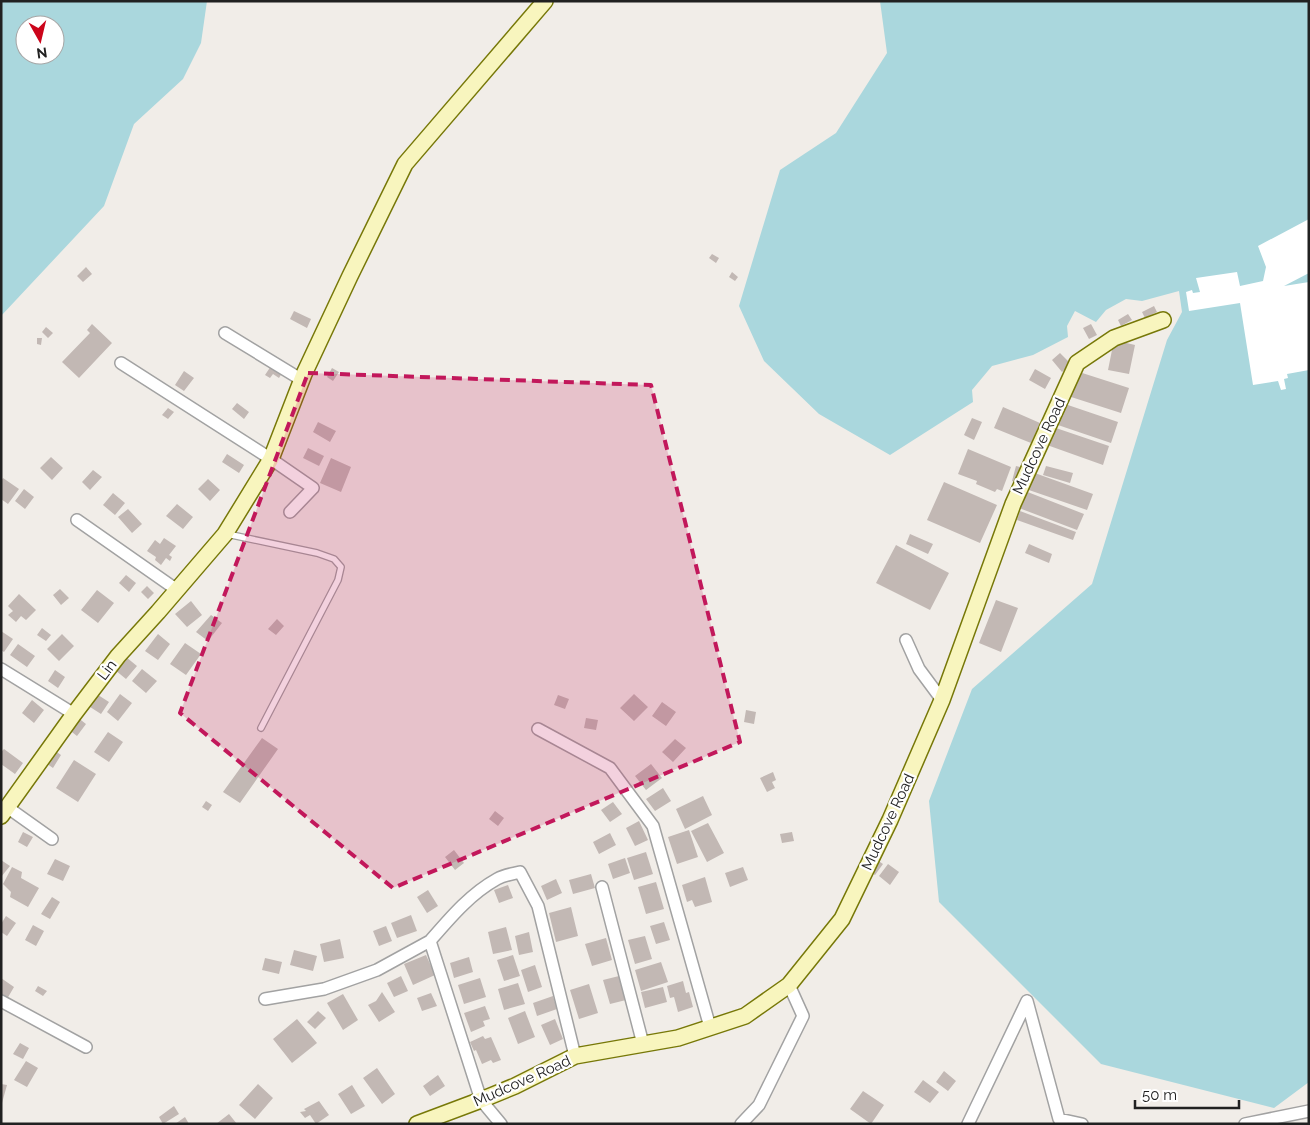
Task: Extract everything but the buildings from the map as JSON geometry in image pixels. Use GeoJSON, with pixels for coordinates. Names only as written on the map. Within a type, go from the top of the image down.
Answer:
{"type":"FeatureCollection","features":[{"type":"Feature","properties":{"kind":"street","name":"Lin"},"geometry":{"type":"LineString","coordinates":[[4,812],[118,656],[225,534],[271,459],[302,380],[405,164],[545,1]]}},
{"type":"Feature","properties":{"kind":"street","name":"Mudcove Road"},"geometry":{"type":"LineString","coordinates":[[417,1124],[515,1086],[574,1056],[678,1038],[744,1016],[789,985],[842,919],[890,820],[942,700],[1013,504],[1077,363],[1114,338],[1163,320]]}},
{"type":"Feature","properties":{"kind":"street"},"geometry":{"type":"LineString","coordinates":[[225,333],[302,380]]}},
{"type":"Feature","properties":{"kind":"street"},"geometry":{"type":"LineString","coordinates":[[122,363],[313,488],[290,512]]}},
{"type":"Feature","properties":{"kind":"street"},"geometry":{"type":"LineString","coordinates":[[77,520],[177,590]]}},
{"type":"Feature","properties":{"kind":"street"},"geometry":{"type":"LineString","coordinates":[[906,640],[919,669],[942,700]]}},
{"type":"Feature","properties":{"kind":"street"},"geometry":{"type":"LineString","coordinates":[[1,669],[74,714]]}},
{"type":"Feature","properties":{"kind":"street"},"geometry":{"type":"LineString","coordinates":[[538,728],[610,768],[653,826],[710,1027]]}},
{"type":"Feature","properties":{"kind":"street"},"geometry":{"type":"LineString","coordinates":[[4,812],[52,839]]}},
{"type":"Feature","properties":{"kind":"street"},"geometry":{"type":"LineString","coordinates":[[265,999],[324,988],[377,970],[430,941],[474,894],[498,878],[520,872],[538,906],[574,1056]]}},
{"type":"Feature","properties":{"kind":"street"},"geometry":{"type":"LineString","coordinates":[[602,887],[643,1044]]}},
{"type":"Feature","properties":{"kind":"street"},"geometry":{"type":"LineString","coordinates":[[430,941],[481,1100],[501,1124]]}},
{"type":"Feature","properties":{"kind":"street"},"geometry":{"type":"LineString","coordinates":[[741,1124],[759,1105],[803,1016],[789,985]]}},
{"type":"Feature","properties":{"kind":"street"},"geometry":{"type":"LineString","coordinates":[[1,1001],[86,1047]]}},
{"type":"Feature","properties":{"kind":"street"},"geometry":{"type":"LineString","coordinates":[[968,1124],[1027,1002],[1059,1119],[1082,1124]]}},
{"type":"Feature","properties":{"kind":"street"},"geometry":{"type":"LineString","coordinates":[[1245,1124],[1309,1111]]}},
{"type":"Feature","properties":{"kind":"lane"},"geometry":{"type":"LineString","coordinates":[[225,534],[317,552],[334,559],[341,567],[338,580],[261,728]]}},
{"type":"Feature","properties":{"kind":"highlighted area"},"geometry":{"type":"Polygon","coordinates":[[[308,373],[651,385],[740,742],[393,888],[180,713],[308,373]]]}},
{"type":"Feature","properties":{"kind":"water"},"geometry":{"type":"Polygon","coordinates":[[[1,1],[207,1],[201,43],[183,79],[134,124],[104,206],[1,316],[1,1]]]}},
{"type":"Feature","properties":{"kind":"water"},"geometry":{"type":"Polygon","coordinates":[[[880,1],[1309,1],[1309,1082],[1274,1108],[1101,1064],[939,902],[929,801],[972,689],[1092,584],[1167,340],[1182,312],[1179,291],[1142,301],[1126,299],[1106,310],[1096,322],[1075,311],[1067,326],[1068,337],[1033,355],[992,366],[972,390],[973,402],[890,455],[819,414],[764,361],[739,306],[780,170],[836,133],[887,53],[880,1]]]}},
{"type":"Feature","properties":{"kind":"pier"},"geometry":{"type":"Polygon","coordinates":[[[1309,219],[1309,273],[1284,286],[1309,282],[1309,370],[1287,374],[1288,378],[1284,379],[1286,389],[1281,390],[1278,381],[1253,385],[1240,303],[1189,311],[1186,292],[1192,290],[1193,293],[1200,292],[1196,278],[1237,272],[1240,286],[1263,281],[1266,267],[1258,246],[1309,219]]]}}]}
